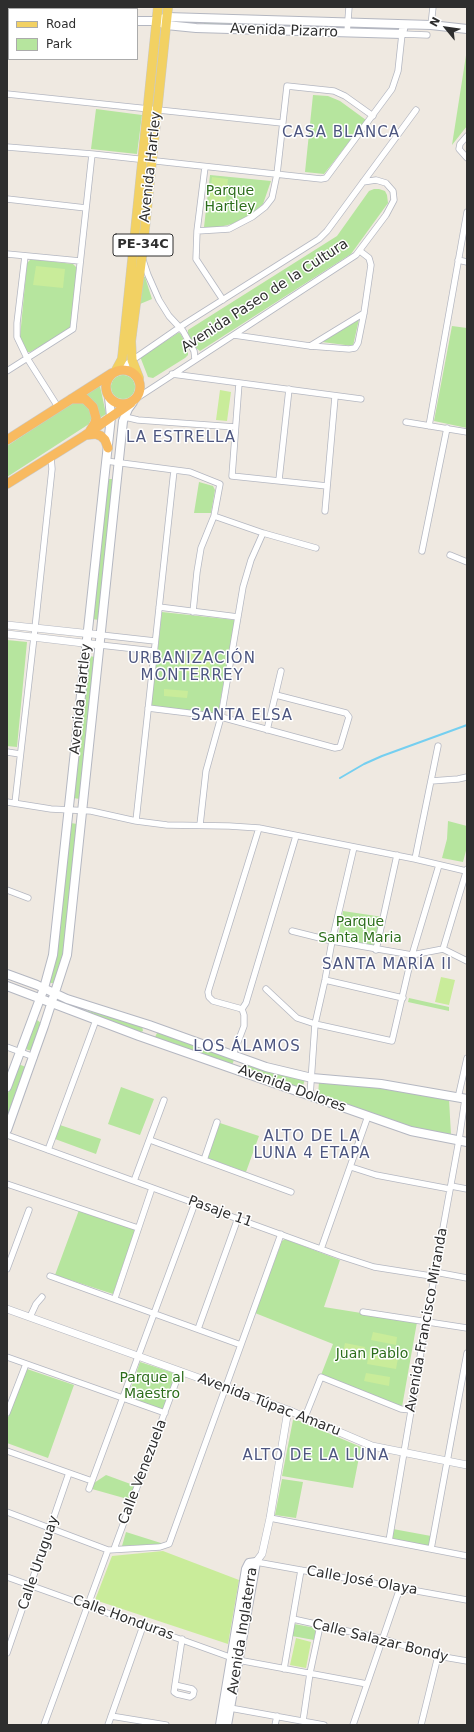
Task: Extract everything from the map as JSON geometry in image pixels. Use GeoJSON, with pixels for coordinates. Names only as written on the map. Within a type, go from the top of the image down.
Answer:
{"type":"FeatureCollection","features":[{"type":"Feature","properties":{"kind":"highway"},"geometry":{"type":"LineString","coordinates":[[115,372],[128,370],[139,378]]}},
{"type":"Feature","properties":{"kind":"highway","name":"PE-34C"},"geometry":{"type":"LineString","coordinates":[[109,397],[106,386],[107,380],[115,372]]}},
{"type":"Feature","properties":{"kind":"highway","name":"Avenida Paseo de la Cultura"},"geometry":{"type":"LineString","coordinates":[[7,440],[68,400],[115,372]]}},
{"type":"Feature","properties":{"kind":"highway","name":"PE-34C"},"geometry":{"type":"LineString","coordinates":[[134,401],[141,388],[139,378]]}},
{"type":"Feature","properties":{"kind":"highway"},"geometry":{"type":"LineString","coordinates":[[109,397],[118,404],[125,404],[134,401]]}},
{"type":"Feature","properties":{"kind":"highway"},"geometry":{"type":"LineString","coordinates":[[68,400],[74,398],[85,399],[93,407],[96,418],[95,423],[84,436]]}},
{"type":"Feature","properties":{"kind":"highway","name":"Avenida Paseo de la Cultura"},"geometry":{"type":"LineString","coordinates":[[7,484],[84,436],[134,401]]}},
{"type":"Feature","properties":{"kind":"highway"},"geometry":{"type":"LineString","coordinates":[[84,436],[96,434],[102,436],[108,448]]}},
{"type":"Feature","properties":{"kind":"main road","name":"PE-34C"},"geometry":{"type":"LineString","coordinates":[[158,7],[158,21]]}},
{"type":"Feature","properties":{"kind":"main road","name":"PE-34C"},"geometry":{"type":"LineString","coordinates":[[167,21],[168,7]]}},
{"type":"Feature","properties":{"kind":"main road","name":"Avenida Pizarro"},"geometry":{"type":"LineString","coordinates":[[138,21],[431,25],[467,29]]}},
{"type":"Feature","properties":{"kind":"main road","name":"Avenida Hartley"},"geometry":{"type":"LineString","coordinates":[[139,378],[132,360],[131,341],[142,256],[158,21]]}},
{"type":"Feature","properties":{"kind":"main road","name":"Avenida Pizarro"},"geometry":{"type":"LineString","coordinates":[[167,21],[347,33],[402,34]]}},
{"type":"Feature","properties":{"kind":"main road","name":"Avenida Hartley"},"geometry":{"type":"LineString","coordinates":[[153,109],[167,21]]}},
{"type":"Feature","properties":{"kind":"main road"},"geometry":{"type":"LineString","coordinates":[[402,34],[404,25]]}},
{"type":"Feature","properties":{"kind":"main road","name":"Avenida Hartley"},"geometry":{"type":"LineString","coordinates":[[115,372],[119,366],[123,350],[148,161]]}},
{"type":"Feature","properties":{"kind":"main road","name":"Avenida Hartley"},"geometry":{"type":"LineString","coordinates":[[7,1087],[44,988],[53,955],[108,448],[111,417],[109,397]]}},
{"type":"Feature","properties":{"kind":"main road","name":"Avenida Hartley"},"geometry":{"type":"LineString","coordinates":[[7,1130],[34,1056],[67,955],[81,810],[124,417],[134,401]]}},
{"type":"Feature","properties":{"kind":"main road","name":"Avenida Dolores"},"geometry":{"type":"LineString","coordinates":[[7,974],[87,1006],[149,1025],[266,1067],[312,1078],[381,1084],[463,1099]]}},
{"type":"Feature","properties":{"kind":"main road","name":"Avenida Dolores"},"geometry":{"type":"LineString","coordinates":[[7,986],[145,1038],[411,1131],[463,1141]]}},
{"type":"Feature","properties":{"kind":"main road"},"geometry":{"type":"LineString","coordinates":[[31,1022],[34,1019],[41,1020],[44,1026]]}},
{"type":"Feature","properties":{"kind":"main road"},"geometry":{"type":"LineString","coordinates":[[145,1038],[149,1025]]}},
{"type":"Feature","properties":{"kind":"main road"},"geometry":{"type":"LineString","coordinates":[[233,1068],[235,1056]]}},
{"type":"Feature","properties":{"kind":"main road","name":"Avenida Inglaterra"},"geometry":{"type":"LineString","coordinates":[[227,1725],[246,1569],[249,1563],[256,1562]]}},
{"type":"Feature","properties":{"kind":"main road","name":"Avenida Inglaterra"},"geometry":{"type":"LineString","coordinates":[[220,1725],[234,1658]]}},
{"type":"Feature","properties":{"kind":"street"},"geometry":{"type":"LineString","coordinates":[[347,33],[349,7]]}},
{"type":"Feature","properties":{"kind":"street"},"geometry":{"type":"LineString","coordinates":[[431,25],[433,7]]}},
{"type":"Feature","properties":{"kind":"street"},"geometry":{"type":"LineString","coordinates":[[7,147],[92,154],[321,179],[326,178],[373,116],[395,82],[402,34],[427,36]]}},
{"type":"Feature","properties":{"kind":"street"},"geometry":{"type":"LineString","coordinates":[[197,231],[229,229],[252,217],[265,207],[272,198],[277,174],[287,86],[334,91],[345,96],[373,116]]}},
{"type":"Feature","properties":{"kind":"street"},"geometry":{"type":"LineString","coordinates":[[7,94],[282,123]]}},
{"type":"Feature","properties":{"kind":"street"},"geometry":{"type":"LineString","coordinates":[[364,182],[416,110]]}},
{"type":"Feature","properties":{"kind":"street"},"geometry":{"type":"LineString","coordinates":[[467,136],[460,144],[459,149],[467,158]]}},
{"type":"Feature","properties":{"kind":"street"},"geometry":{"type":"LineString","coordinates":[[7,371],[73,329],[92,154]]}},
{"type":"Feature","properties":{"kind":"street"},"geometry":{"type":"LineString","coordinates":[[205,167],[197,231],[196,259],[222,300]]}},
{"type":"Feature","properties":{"kind":"street","name":"Avenida Paseo de la Cultura"},"geometry":{"type":"LineString","coordinates":[[115,372],[179,327],[319,239],[364,182],[376,180],[386,183],[392,191],[394,200],[386,215],[360,251],[351,260],[195,359],[134,401]]}},
{"type":"Feature","properties":{"kind":"street"},"geometry":{"type":"LineString","coordinates":[[7,199],[86,208]]}},
{"type":"Feature","properties":{"kind":"street"},"geometry":{"type":"LineString","coordinates":[[429,426],[467,213]]}},
{"type":"Feature","properties":{"kind":"street"},"geometry":{"type":"LineString","coordinates":[[234,335],[310,346],[349,349],[355,348],[358,343],[364,313],[370,262],[369,258],[360,251]]}},
{"type":"Feature","properties":{"kind":"street"},"geometry":{"type":"LineString","coordinates":[[7,254],[80,261]]}},
{"type":"Feature","properties":{"kind":"street"},"geometry":{"type":"LineString","coordinates":[[25,256],[16,330],[18,341],[58,407]]}},
{"type":"Feature","properties":{"kind":"street"},"geometry":{"type":"LineString","coordinates":[[142,256],[148,275],[159,300],[169,316],[183,331],[194,351],[195,359]]}},
{"type":"Feature","properties":{"kind":"street"},"geometry":{"type":"LineString","coordinates":[[458,260],[467,262]]}},
{"type":"Feature","properties":{"kind":"street"},"geometry":{"type":"LineString","coordinates":[[310,346],[364,313]]}},
{"type":"Feature","properties":{"kind":"street"},"geometry":{"type":"LineString","coordinates":[[172,374],[361,399]]}},
{"type":"Feature","properties":{"kind":"street"},"geometry":{"type":"LineString","coordinates":[[239,383],[232,476],[327,486]]}},
{"type":"Feature","properties":{"kind":"street"},"geometry":{"type":"LineString","coordinates":[[279,480],[289,389]]}},
{"type":"Feature","properties":{"kind":"street"},"geometry":{"type":"LineString","coordinates":[[325,511],[334,396]]}},
{"type":"Feature","properties":{"kind":"street"},"geometry":{"type":"LineString","coordinates":[[124,417],[138,420],[235,428]]}},
{"type":"Feature","properties":{"kind":"street"},"geometry":{"type":"LineString","coordinates":[[406,422],[467,432]]}},
{"type":"Feature","properties":{"kind":"street"},"geometry":{"type":"LineString","coordinates":[[422,551],[447,428]]}},
{"type":"Feature","properties":{"kind":"street"},"geometry":{"type":"LineString","coordinates":[[15,803],[52,469],[51,457]]}},
{"type":"Feature","properties":{"kind":"street"},"geometry":{"type":"LineString","coordinates":[[106,461],[202,475],[220,484],[214,516],[201,548],[193,612]]}},
{"type":"Feature","properties":{"kind":"street"},"geometry":{"type":"LineString","coordinates":[[136,821],[174,470]]}},
{"type":"Feature","properties":{"kind":"street"},"geometry":{"type":"LineString","coordinates":[[214,516],[263,533],[316,548]]}},
{"type":"Feature","properties":{"kind":"street"},"geometry":{"type":"LineString","coordinates":[[200,825],[206,771],[221,717],[243,587],[251,560],[263,533]]}},
{"type":"Feature","properties":{"kind":"street"},"geometry":{"type":"LineString","coordinates":[[450,555],[467,562]]}},
{"type":"Feature","properties":{"kind":"street"},"geometry":{"type":"LineString","coordinates":[[159,607],[238,617]]}},
{"type":"Feature","properties":{"kind":"street"},"geometry":{"type":"LineString","coordinates":[[7,625],[155,641]]}},
{"type":"Feature","properties":{"kind":"street"},"geometry":{"type":"LineString","coordinates":[[7,634],[154,651]]}},
{"type":"Feature","properties":{"kind":"street"},"geometry":{"type":"LineString","coordinates":[[267,730],[281,670]]}},
{"type":"Feature","properties":{"kind":"street"},"geometry":{"type":"LineString","coordinates":[[148,708],[221,717],[335,748],[340,748],[349,717],[346,713],[276,695]]}},
{"type":"Feature","properties":{"kind":"street"},"geometry":{"type":"LineString","coordinates":[[415,858],[438,746]]}},
{"type":"Feature","properties":{"kind":"street"},"geometry":{"type":"LineString","coordinates":[[7,752],[20,754]]}},
{"type":"Feature","properties":{"kind":"street"},"geometry":{"type":"LineString","coordinates":[[431,781],[458,780],[467,777]]}},
{"type":"Feature","properties":{"kind":"street"},"geometry":{"type":"LineString","coordinates":[[7,802],[51,809],[92,811],[136,821],[167,825],[259,828],[415,858],[439,865],[467,869],[443,949]]}},
{"type":"Feature","properties":{"kind":"street"},"geometry":{"type":"LineString","coordinates":[[242,1009],[213,1001],[208,992],[259,828]]}},
{"type":"Feature","properties":{"kind":"street"},"geometry":{"type":"LineString","coordinates":[[242,1009],[246,1003],[296,836]]}},
{"type":"Feature","properties":{"kind":"street"},"geometry":{"type":"LineString","coordinates":[[310,1096],[316,1024],[332,941],[354,847]]}},
{"type":"Feature","properties":{"kind":"street"},"geometry":{"type":"LineString","coordinates":[[376,950],[397,855]]}},
{"type":"Feature","properties":{"kind":"street"},"geometry":{"type":"LineString","coordinates":[[266,989],[297,1018],[316,1024],[392,1041],[412,955],[439,865]]}},
{"type":"Feature","properties":{"kind":"street"},"geometry":{"type":"LineString","coordinates":[[7,890],[28,898]]}},
{"type":"Feature","properties":{"kind":"street"},"geometry":{"type":"LineString","coordinates":[[292,931],[376,950],[412,955],[443,949],[467,962]]}},
{"type":"Feature","properties":{"kind":"street"},"geometry":{"type":"LineString","coordinates":[[325,980],[403,998]]}},
{"type":"Feature","properties":{"kind":"street"},"geometry":{"type":"LineString","coordinates":[[235,1056],[244,1026],[244,1015],[242,1009]]}},
{"type":"Feature","properties":{"kind":"street"},"geometry":{"type":"LineString","coordinates":[[48,1150],[96,1020]]}},
{"type":"Feature","properties":{"kind":"street"},"geometry":{"type":"LineString","coordinates":[[7,1047],[34,1056]]}},
{"type":"Feature","properties":{"kind":"street","name":"Avenida Francisco Miranda"},"geometry":{"type":"LineString","coordinates":[[389,1541],[435,1272],[451,1187],[463,1141],[463,1099],[467,1058]]}},
{"type":"Feature","properties":{"kind":"street"},"geometry":{"type":"LineString","coordinates":[[134,1181],[164,1100]]}},
{"type":"Feature","properties":{"kind":"street"},"geometry":{"type":"LineString","coordinates":[[322,1248],[368,1116]]}},
{"type":"Feature","properties":{"kind":"street"},"geometry":{"type":"LineString","coordinates":[[204,1160],[217,1122]]}},
{"type":"Feature","properties":{"kind":"street","name":"Pasaje 11"},"geometry":{"type":"LineString","coordinates":[[7,1135],[374,1267],[431,1276],[435,1272]]}},
{"type":"Feature","properties":{"kind":"street"},"geometry":{"type":"LineString","coordinates":[[150,1140],[291,1192]]}},
{"type":"Feature","properties":{"kind":"street"},"geometry":{"type":"LineString","coordinates":[[351,1167],[376,1175],[467,1189]]}},
{"type":"Feature","properties":{"kind":"street"},"geometry":{"type":"LineString","coordinates":[[7,1184],[138,1228]]}},
{"type":"Feature","properties":{"kind":"street"},"geometry":{"type":"LineString","coordinates":[[115,1298],[152,1188]]}},
{"type":"Feature","properties":{"kind":"street"},"geometry":{"type":"LineString","coordinates":[[89,1489],[135,1364],[140,1357],[195,1203]]}},
{"type":"Feature","properties":{"kind":"street"},"geometry":{"type":"LineString","coordinates":[[7,1269],[29,1210]]}},
{"type":"Feature","properties":{"kind":"street"},"geometry":{"type":"LineString","coordinates":[[198,1329],[238,1218]]}},
{"type":"Feature","properties":{"kind":"street"},"geometry":{"type":"LineString","coordinates":[[7,1512],[111,1550],[166,1546],[169,1544],[281,1234]]}},
{"type":"Feature","properties":{"kind":"street"},"geometry":{"type":"LineString","coordinates":[[435,1272],[467,1278]]}},
{"type":"Feature","properties":{"kind":"street"},"geometry":{"type":"LineString","coordinates":[[50,1276],[115,1298],[241,1345]]}},
{"type":"Feature","properties":{"kind":"street"},"geometry":{"type":"LineString","coordinates":[[30,1317],[36,1304],[42,1297]]}},
{"type":"Feature","properties":{"kind":"street","name":"Avenida Túpac Amaru"},"geometry":{"type":"LineString","coordinates":[[7,1309],[288,1410],[372,1446],[467,1465]]}},
{"type":"Feature","properties":{"kind":"street"},"geometry":{"type":"LineString","coordinates":[[363,1312],[467,1328]]}},
{"type":"Feature","properties":{"kind":"street"},"geometry":{"type":"LineString","coordinates":[[431,1549],[467,1353]]}},
{"type":"Feature","properties":{"kind":"street"},"geometry":{"type":"LineString","coordinates":[[7,1357],[165,1413]]}},
{"type":"Feature","properties":{"kind":"street"},"geometry":{"type":"LineString","coordinates":[[7,1413],[26,1364]]}},
{"type":"Feature","properties":{"kind":"street","name":"Calle Venezuela"},"geometry":{"type":"LineString","coordinates":[[44,1725],[88,1605],[165,1413],[180,1371]]}},
{"type":"Feature","properties":{"kind":"street"},"geometry":{"type":"LineString","coordinates":[[305,1417],[321,1376],[401,1409],[411,1410]]}},
{"type":"Feature","properties":{"kind":"street"},"geometry":{"type":"LineString","coordinates":[[256,1562],[262,1554],[270,1518],[288,1410]]}},
{"type":"Feature","properties":{"kind":"street"},"geometry":{"type":"LineString","coordinates":[[7,1451],[92,1481]]}},
{"type":"Feature","properties":{"kind":"street","name":"Calle Uruguay"},"geometry":{"type":"LineString","coordinates":[[7,1653],[51,1528],[68,1472]]}},
{"type":"Feature","properties":{"kind":"street"},"geometry":{"type":"LineString","coordinates":[[270,1518],[467,1556]]}},
{"type":"Feature","properties":{"kind":"street","name":"Calle José Olaya"},"geometry":{"type":"LineString","coordinates":[[256,1562],[467,1600]]}},
{"type":"Feature","properties":{"kind":"street"},"geometry":{"type":"LineString","coordinates":[[284,1668],[301,1570]]}},
{"type":"Feature","properties":{"kind":"street","name":"Calle Honduras"},"geometry":{"type":"LineString","coordinates":[[7,1577],[234,1658],[367,1684]]}},
{"type":"Feature","properties":{"kind":"street"},"geometry":{"type":"LineString","coordinates":[[353,1725],[400,1588]]}},
{"type":"Feature","properties":{"kind":"street","name":"Calle Salazar Bondy"},"geometry":{"type":"LineString","coordinates":[[292,1619],[382,1639],[438,1656],[467,1661]]}},
{"type":"Feature","properties":{"kind":"street"},"geometry":{"type":"LineString","coordinates":[[108,1725],[143,1626]]}},
{"type":"Feature","properties":{"kind":"street"},"geometry":{"type":"LineString","coordinates":[[303,1721],[310,1673],[320,1626]]}},
{"type":"Feature","properties":{"kind":"street"},"geometry":{"type":"LineString","coordinates":[[175,1685],[182,1639]]}},
{"type":"Feature","properties":{"kind":"street"},"geometry":{"type":"LineString","coordinates":[[422,1725],[438,1656]]}},
{"type":"Feature","properties":{"kind":"street"},"geometry":{"type":"LineString","coordinates":[[230,1708],[323,1725]]}},
{"type":"Feature","properties":{"kind":"street"},"geometry":{"type":"LineString","coordinates":[[111,1716],[166,1725]]}},
{"type":"Feature","properties":{"kind":"street"},"geometry":{"type":"LineString","coordinates":[[275,1725],[277,1716]]}},
{"type":"Feature","properties":{"kind":"green space"},"geometry":{"type":"Polygon","coordinates":[[[204,23],[341,26],[341,29],[204,26],[204,23]]]}},
{"type":"Feature","properties":{"kind":"green space"},"geometry":{"type":"Polygon","coordinates":[[[467,49],[467,126],[452,145],[467,49]]]}},
{"type":"Feature","properties":{"kind":"green space"},"geometry":{"type":"Polygon","coordinates":[[[313,95],[328,96],[340,101],[366,120],[324,174],[305,172],[313,95]]]}},
{"type":"Feature","properties":{"kind":"green space"},"geometry":{"type":"Polygon","coordinates":[[[96,109],[142,115],[137,154],[91,149],[96,109]]]}},
{"type":"Feature","properties":{"kind":"green space","name":"Parque Hartley"},"geometry":{"type":"Polygon","coordinates":[[[210,175],[271,181],[263,204],[250,215],[232,224],[219,227],[204,227],[210,175]]]}},
{"type":"Feature","properties":{"kind":"green space"},"geometry":{"type":"Polygon","coordinates":[[[212,177],[228,179],[225,207],[209,205],[212,177]]]}},
{"type":"Feature","properties":{"kind":"green space"},"geometry":{"type":"Polygon","coordinates":[[[374,189],[385,191],[388,203],[351,254],[200,351],[196,348],[188,334],[188,330],[337,236],[369,191],[374,189]]]}},
{"type":"Feature","properties":{"kind":"green space"},"geometry":{"type":"Polygon","coordinates":[[[31,259],[73,264],[77,268],[71,326],[69,330],[30,352],[27,352],[20,337],[27,263],[31,259]]]}},
{"type":"Feature","properties":{"kind":"green space"},"geometry":{"type":"Polygon","coordinates":[[[36,266],[65,269],[63,288],[33,285],[36,266]]]}},
{"type":"Feature","properties":{"kind":"green space"},"geometry":{"type":"Polygon","coordinates":[[[142,277],[145,277],[152,299],[140,304],[142,277]]]}},
{"type":"Feature","properties":{"kind":"green space"},"geometry":{"type":"Polygon","coordinates":[[[359,319],[353,346],[322,342],[359,319]]]}},
{"type":"Feature","properties":{"kind":"green space"},"geometry":{"type":"Polygon","coordinates":[[[452,326],[467,328],[467,428],[434,421],[452,326]]]}},
{"type":"Feature","properties":{"kind":"green space"},"geometry":{"type":"Polygon","coordinates":[[[180,333],[188,347],[188,355],[153,378],[148,377],[141,357],[180,333]]]}},
{"type":"Feature","properties":{"kind":"green space"},"geometry":{"type":"Polygon","coordinates":[[[123,375],[132,378],[135,387],[132,396],[123,399],[114,396],[111,387],[114,378],[123,375]]]}},
{"type":"Feature","properties":{"kind":"green space"},"geometry":{"type":"Polygon","coordinates":[[[100,386],[106,414],[100,418],[85,394],[100,386]]]}},
{"type":"Feature","properties":{"kind":"green space"},"geometry":{"type":"Polygon","coordinates":[[[220,390],[231,392],[227,421],[216,420],[220,390]]]}},
{"type":"Feature","properties":{"kind":"green space"},"geometry":{"type":"Polygon","coordinates":[[[78,402],[85,404],[90,409],[92,417],[89,424],[7,477],[7,446],[70,404],[78,402]]]}},
{"type":"Feature","properties":{"kind":"green space"},"geometry":{"type":"Polygon","coordinates":[[[107,479],[114,479],[99,620],[92,619],[107,479]]]}},
{"type":"Feature","properties":{"kind":"green space"},"geometry":{"type":"Polygon","coordinates":[[[199,482],[213,486],[215,490],[211,513],[194,513],[199,482]]]}},
{"type":"Feature","properties":{"kind":"green space"},"geometry":{"type":"Polygon","coordinates":[[[162,612],[235,620],[218,714],[151,706],[162,612]]]}},
{"type":"Feature","properties":{"kind":"green space"},"geometry":{"type":"Polygon","coordinates":[[[7,640],[27,642],[17,747],[7,746],[7,640]]]}},
{"type":"Feature","properties":{"kind":"green space"},"geometry":{"type":"Polygon","coordinates":[[[182,651],[212,656],[208,676],[179,671],[182,651]]]}},
{"type":"Feature","properties":{"kind":"green space"},"geometry":{"type":"Polygon","coordinates":[[[89,656],[95,657],[80,799],[73,798],[89,656]]]}},
{"type":"Feature","properties":{"kind":"green space"},"geometry":{"type":"Polygon","coordinates":[[[164,689],[188,691],[187,698],[164,696],[164,689]]]}},
{"type":"Feature","properties":{"kind":"green space"},"geometry":{"type":"Polygon","coordinates":[[[448,821],[467,826],[467,847],[463,862],[442,858],[447,839],[448,821]]]}},
{"type":"Feature","properties":{"kind":"green space"},"geometry":{"type":"Polygon","coordinates":[[[71,823],[77,824],[64,954],[54,983],[51,983],[49,982],[71,823]]]}},
{"type":"Feature","properties":{"kind":"green space","name":"Parque Santa Maria"},"geometry":{"type":"Polygon","coordinates":[[[343,911],[383,917],[375,950],[337,943],[343,911]]]}},
{"type":"Feature","properties":{"kind":"green space"},"geometry":{"type":"Polygon","coordinates":[[[441,977],[455,980],[449,1005],[435,1002],[441,977]]]}},
{"type":"Feature","properties":{"kind":"green space"},"geometry":{"type":"Polygon","coordinates":[[[409,998],[449,1007],[449,1011],[408,1002],[409,998]]]}},
{"type":"Feature","properties":{"kind":"green space"},"geometry":{"type":"Polygon","coordinates":[[[84,1010],[115,1017],[142,1026],[143,1031],[140,1033],[84,1010]]]}},
{"type":"Feature","properties":{"kind":"green space"},"geometry":{"type":"Polygon","coordinates":[[[37,1020],[41,1023],[31,1050],[28,1050],[25,1048],[35,1021],[37,1020]]]}},
{"type":"Feature","properties":{"kind":"green space"},"geometry":{"type":"Polygon","coordinates":[[[158,1031],[234,1060],[232,1065],[155,1037],[158,1031]]]}},
{"type":"Feature","properties":{"kind":"green space"},"geometry":{"type":"Polygon","coordinates":[[[244,1063],[305,1079],[302,1089],[242,1068],[244,1063]]]}},
{"type":"Feature","properties":{"kind":"green space"},"geometry":{"type":"Polygon","coordinates":[[[18,1064],[26,1067],[7,1119],[7,1096],[18,1064]]]}},
{"type":"Feature","properties":{"kind":"green space"},"geometry":{"type":"Polygon","coordinates":[[[319,1082],[386,1088],[449,1099],[451,1135],[413,1129],[318,1095],[319,1082]]]}},
{"type":"Feature","properties":{"kind":"green space"},"geometry":{"type":"Polygon","coordinates":[[[121,1087],[154,1099],[140,1135],[108,1124],[121,1087]]]}},
{"type":"Feature","properties":{"kind":"green space"},"geometry":{"type":"Polygon","coordinates":[[[220,1123],[259,1136],[246,1172],[207,1158],[220,1123]]]}},
{"type":"Feature","properties":{"kind":"green space"},"geometry":{"type":"Polygon","coordinates":[[[60,1125],[101,1139],[96,1154],[55,1139],[60,1125]]]}},
{"type":"Feature","properties":{"kind":"green space"},"geometry":{"type":"Polygon","coordinates":[[[79,1210],[135,1230],[113,1294],[55,1275],[79,1210]]]}},
{"type":"Feature","properties":{"kind":"green space","name":"Juan Pablo"},"geometry":{"type":"Polygon","coordinates":[[[285,1239],[340,1260],[324,1307],[417,1322],[402,1407],[321,1375],[333,1344],[255,1313],[282,1241],[285,1239]]]}},
{"type":"Feature","properties":{"kind":"green space"},"geometry":{"type":"Polygon","coordinates":[[[373,1332],[397,1337],[396,1345],[371,1340],[373,1332]]]}},
{"type":"Feature","properties":{"kind":"green space"},"geometry":{"type":"Polygon","coordinates":[[[345,1343],[365,1347],[363,1360],[342,1356],[345,1343]]]}},
{"type":"Feature","properties":{"kind":"green space"},"geometry":{"type":"Polygon","coordinates":[[[370,1348],[399,1353],[396,1369],[367,1364],[370,1348]]]}},
{"type":"Feature","properties":{"kind":"green space","name":"Parque al Maestro"},"geometry":{"type":"Polygon","coordinates":[[[140,1362],[177,1374],[164,1410],[128,1397],[140,1362]]]}},
{"type":"Feature","properties":{"kind":"green space"},"geometry":{"type":"Polygon","coordinates":[[[27,1369],[74,1385],[48,1458],[7,1443],[7,1420],[27,1369]]]}},
{"type":"Feature","properties":{"kind":"green space"},"geometry":{"type":"Polygon","coordinates":[[[366,1373],[390,1377],[389,1386],[364,1381],[366,1373]]]}},
{"type":"Feature","properties":{"kind":"green space"},"geometry":{"type":"Polygon","coordinates":[[[295,1419],[361,1447],[353,1488],[282,1476],[293,1420],[295,1419]]]}},
{"type":"Feature","properties":{"kind":"green space"},"geometry":{"type":"Polygon","coordinates":[[[106,1475],[136,1486],[131,1500],[92,1489],[94,1483],[106,1475]]]}},
{"type":"Feature","properties":{"kind":"green space"},"geometry":{"type":"Polygon","coordinates":[[[282,1479],[303,1482],[296,1518],[275,1515],[282,1479]]]}},
{"type":"Feature","properties":{"kind":"green space"},"geometry":{"type":"Polygon","coordinates":[[[393,1529],[431,1536],[429,1546],[391,1539],[393,1529]]]}},
{"type":"Feature","properties":{"kind":"green space"},"geometry":{"type":"Polygon","coordinates":[[[126,1532],[164,1544],[122,1546],[126,1532]]]}},
{"type":"Feature","properties":{"kind":"green space"},"geometry":{"type":"Polygon","coordinates":[[[163,1551],[239,1580],[228,1644],[95,1600],[112,1556],[163,1551]]]}},
{"type":"Feature","properties":{"kind":"green space"},"geometry":{"type":"Polygon","coordinates":[[[294,1624],[316,1628],[314,1640],[292,1636],[294,1624]]]}},
{"type":"Feature","properties":{"kind":"green space"},"geometry":{"type":"Polygon","coordinates":[[[296,1638],[311,1642],[306,1668],[290,1665],[296,1638]]]}},
{"type":"Feature","properties":{"kind":"waterway"},"geometry":{"type":"LineString","coordinates":[[340,778],[364,764],[382,756],[467,725]]}},
{"type":"Feature","properties":{"kind":"district","name":"CASA BLANCA"},"geometry":{"type":"Point","coordinates":[341,133]}},
{"type":"Feature","properties":{"kind":"district","name":"LA ESTRELLA"},"geometry":{"type":"Point","coordinates":[181,438]}},
{"type":"Feature","properties":{"kind":"district","name":"URBANIZACIÓN MONTERREY"},"geometry":{"type":"Point","coordinates":[192,668]}},
{"type":"Feature","properties":{"kind":"district","name":"SANTA ELSA"},"geometry":{"type":"Point","coordinates":[242,716]}},
{"type":"Feature","properties":{"kind":"district","name":"SANTA MARÍA II"},"geometry":{"type":"Point","coordinates":[387,965]}},
{"type":"Feature","properties":{"kind":"district","name":"LOS ÁLAMOS"},"geometry":{"type":"Point","coordinates":[247,1047]}},
{"type":"Feature","properties":{"kind":"district","name":"ALTO DE LA LUNA 4 ETAPA"},"geometry":{"type":"Point","coordinates":[312,1146]}},
{"type":"Feature","properties":{"kind":"district","name":"ALTO DE LA LUNA"},"geometry":{"type":"Point","coordinates":[316,1456]}}]}
